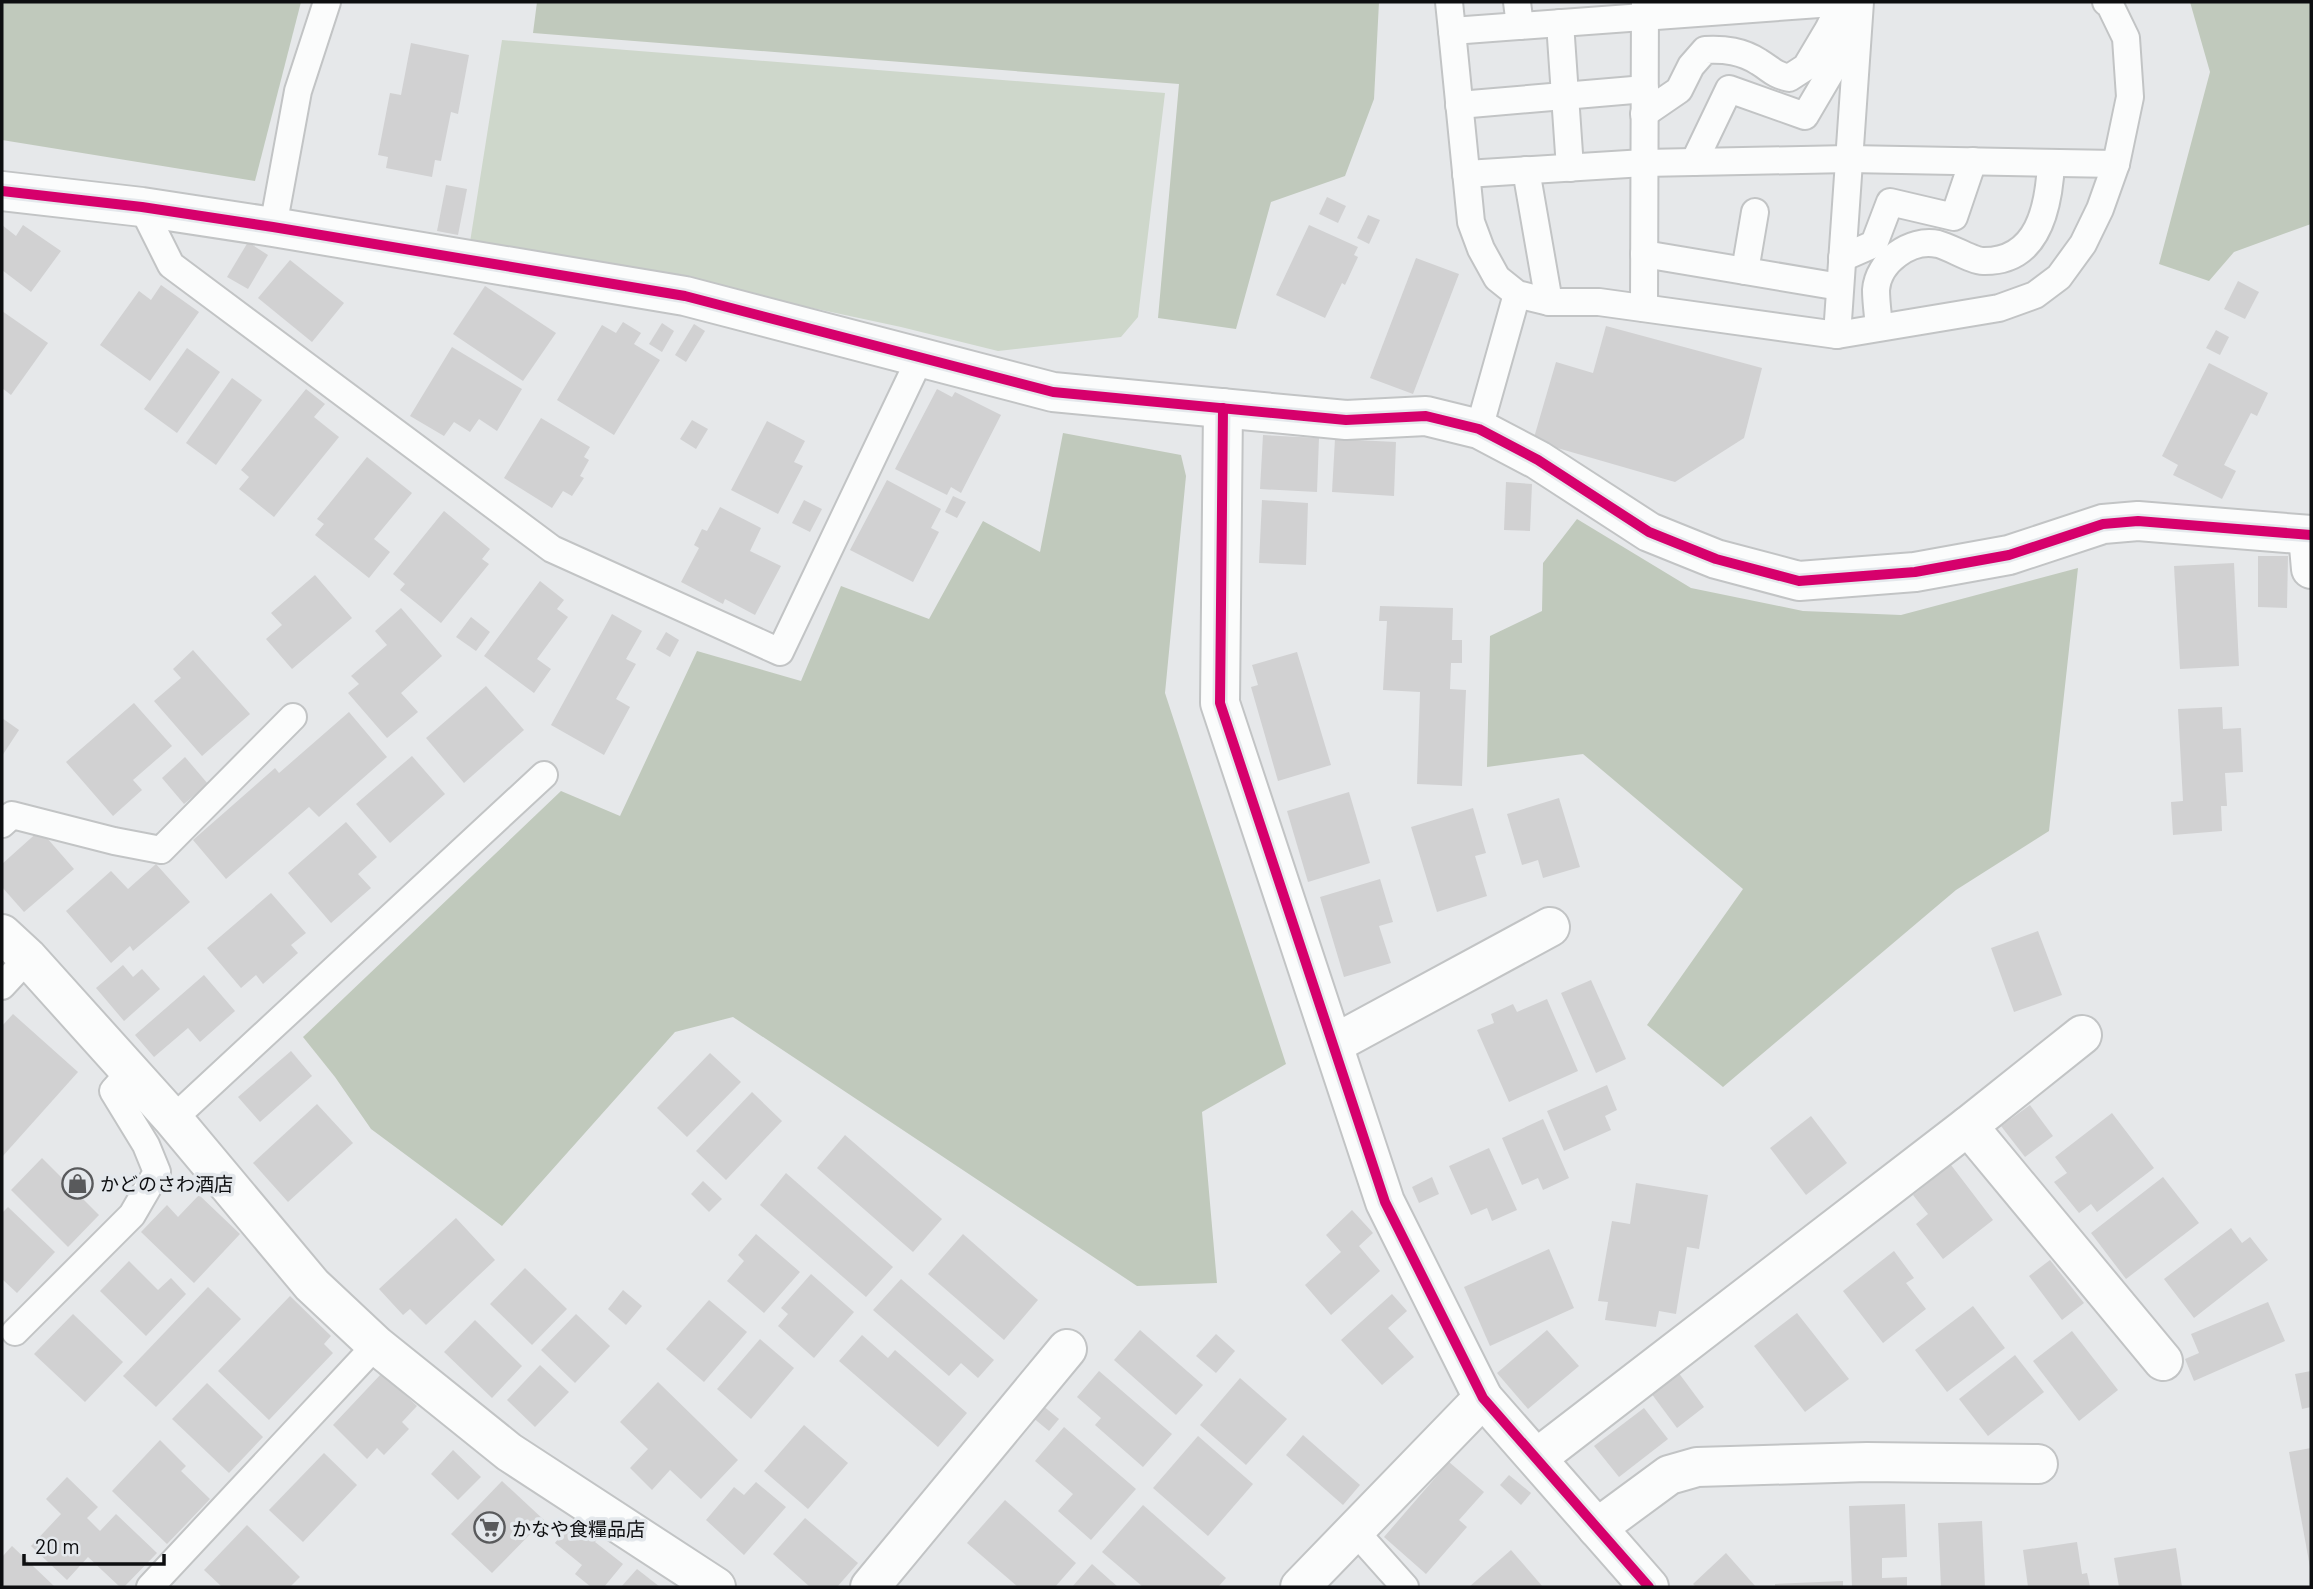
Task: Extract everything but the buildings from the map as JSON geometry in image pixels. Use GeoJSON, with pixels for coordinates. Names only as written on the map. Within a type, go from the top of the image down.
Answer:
{"type":"FeatureCollection","features":[{"type":"Feature","properties":{"kind":"street"},"geometry":{"type":"LineString","coordinates":[[2,191],[142,207],[273,227],[685,296],[1053,392],[1346,421],[1426,416],[1479,429],[1538,460],[1648,532],[1716,559],[1799,580],[1915,572],[2009,555],[2103,524],[2115,523],[2138,522],[2310,547]]}},
{"type":"Feature","properties":{"kind":"street"},"geometry":{"type":"LineString","coordinates":[[1223,408],[1220,703],[1385,1202],[1483,1398],[1649,1587]]}},
{"type":"Feature","properties":{"kind":"street"},"geometry":{"type":"LineString","coordinates":[[1334,1044],[1550,927]]}},
{"type":"Feature","properties":{"kind":"street"},"geometry":{"type":"LineString","coordinates":[[15,946],[173,1119],[312,1285],[376,1345],[509,1451],[716,1587]]}},
{"type":"Feature","properties":{"kind":"street"},"geometry":{"type":"LineString","coordinates":[[1537,1458],[2082,1035]]}},
{"type":"Feature","properties":{"kind":"street"},"geometry":{"type":"LineString","coordinates":[[1968,1126],[2163,1362]]}},
{"type":"Feature","properties":{"kind":"street"},"geometry":{"type":"LineString","coordinates":[[870,1587],[1067,1349]]}},
{"type":"Feature","properties":{"kind":"street"},"geometry":{"type":"LineString","coordinates":[[1300,1587],[1483,1398]]}},
{"type":"Feature","properties":{"kind":"street"},"geometry":{"type":"LineString","coordinates":[[1597,1528],[1669,1475],[1697,1467],[1867,1462],[2038,1464]]}},
{"type":"Feature","properties":{"kind":"lane"},"geometry":{"type":"LineString","coordinates":[[273,227],[298,91],[327,2]]}},
{"type":"Feature","properties":{"kind":"lane"},"geometry":{"type":"LineString","coordinates":[[1449,2],[1471,222],[1481,249],[1497,278],[1517,294],[1549,302],[1599,302],[1837,335],[1999,308],[2035,295],[2059,277],[2083,244],[2100,209],[2116,164],[2130,97],[2126,38],[2106,2]]}},
{"type":"Feature","properties":{"kind":"lane"},"geometry":{"type":"LineString","coordinates":[[1459,105],[1564,96],[1644,102],[1679,90],[1691,66],[1705,50],[1724,49],[1745,54],[1773,74],[1789,78],[1806,67],[1842,2]]}},
{"type":"Feature","properties":{"kind":"lane"},"geometry":{"type":"LineString","coordinates":[[1452,31],[1519,14],[1560,23],[1645,9],[1847,2]]}},
{"type":"Feature","properties":{"kind":"lane"},"geometry":{"type":"LineString","coordinates":[[1644,308],[1645,9]]}},
{"type":"Feature","properties":{"kind":"lane"},"geometry":{"type":"LineString","coordinates":[[1837,335],[1859,14]]}},
{"type":"Feature","properties":{"kind":"lane"},"geometry":{"type":"LineString","coordinates":[[1694,162],[1729,89],[1805,116],[1859,14]]}},
{"type":"Feature","properties":{"kind":"lane"},"geometry":{"type":"LineString","coordinates":[[1560,23],[1570,167]]}},
{"type":"Feature","properties":{"kind":"lane"},"geometry":{"type":"LineString","coordinates":[[1466,174],[1644,163],[1849,159],[2116,164]]}},
{"type":"Feature","properties":{"kind":"lane"},"geometry":{"type":"LineString","coordinates":[[1842,257],[1874,244],[1890,202],[1954,217],[1973,161]]}},
{"type":"Feature","properties":{"kind":"lane"},"geometry":{"type":"LineString","coordinates":[[1879,327],[1876,288],[1885,264],[1907,247],[1935,243],[1981,261],[2005,258],[2028,243],[2043,219],[2051,163]]}},
{"type":"Feature","properties":{"kind":"lane"},"geometry":{"type":"LineString","coordinates":[[1526,170],[1549,302]]}},
{"type":"Feature","properties":{"kind":"lane"},"geometry":{"type":"LineString","coordinates":[[142,207],[171,265],[552,549],[780,652],[921,356]]}},
{"type":"Feature","properties":{"kind":"lane"},"geometry":{"type":"LineString","coordinates":[[1745,271],[1755,212]]}},
{"type":"Feature","properties":{"kind":"lane"},"geometry":{"type":"LineString","coordinates":[[1644,254],[1840,287]]}},
{"type":"Feature","properties":{"kind":"lane"},"geometry":{"type":"LineString","coordinates":[[1479,429],[1517,294]]}},
{"type":"Feature","properties":{"kind":"lane"},"geometry":{"type":"LineString","coordinates":[[2,824],[12,815],[161,850],[293,718]]}},
{"type":"Feature","properties":{"kind":"lane"},"geometry":{"type":"LineString","coordinates":[[173,1119],[544,775]]}},
{"type":"Feature","properties":{"kind":"lane"},"geometry":{"type":"LineString","coordinates":[[2,986],[15,946]]}},
{"type":"Feature","properties":{"kind":"lane"},"geometry":{"type":"LineString","coordinates":[[15,1332],[132,1215],[157,1172],[146,1145],[113,1091],[130,1072]]}},
{"type":"Feature","properties":{"kind":"lane"},"geometry":{"type":"LineString","coordinates":[[150,1587],[376,1345]]}},
{"type":"Feature","properties":{"kind":"lane"},"geometry":{"type":"LineString","coordinates":[[1355,1531],[1405,1587]]}},
{"type":"Feature","properties":{"kind":"shaded area"},"geometry":{"type":"Polygon","coordinates":[[[2,2],[301,2],[255,181],[2,140],[2,2]]]}},
{"type":"Feature","properties":{"kind":"shaded area"},"geometry":{"type":"Polygon","coordinates":[[[537,2],[1379,2],[1374,99],[1345,176],[1271,202],[1236,329],[1158,318],[1179,84],[533,33],[537,2]]]}},
{"type":"Feature","properties":{"kind":"shaded area"},"geometry":{"type":"Polygon","coordinates":[[[2190,2],[2311,2],[2311,224],[2234,252],[2209,281],[2159,264],[2210,72],[2190,2]]]}},
{"type":"Feature","properties":{"kind":"shaded area"},"geometry":{"type":"Polygon","coordinates":[[[502,40],[1165,93],[1138,317],[1121,337],[998,351],[737,292],[470,242],[502,40]]]}},
{"type":"Feature","properties":{"kind":"shaded area"},"geometry":{"type":"Polygon","coordinates":[[[1063,433],[1181,455],[1186,476],[1165,693],[1286,1064],[1202,1112],[1217,1283],[1137,1286],[733,1017],[675,1032],[502,1226],[371,1129],[303,1037],[561,791],[620,816],[697,651],[801,681],[841,586],[929,619],[983,521],[1040,552],[1063,433]]]}},
{"type":"Feature","properties":{"kind":"shaded area"},"geometry":{"type":"Polygon","coordinates":[[[1577,519],[1691,588],[1803,611],[1901,615],[2078,568],[2049,831],[1956,890],[1723,1087],[1647,1025],[1743,889],[1583,754],[1487,767],[1490,636],[1542,611],[1543,563],[1577,519]]]}},
{"type":"Feature","properties":{"kind":"cycle path"},"geometry":{"type":"LineString","coordinates":[[2,191],[142,207],[273,227],[685,296],[1053,392],[1346,420],[1426,416],[1479,429],[1538,460],[1649,532],[1716,559],[1799,581],[1915,572],[2009,555],[2103,524],[2138,521],[2311,535]]}},
{"type":"Feature","properties":{"kind":"cycle path"},"geometry":{"type":"LineString","coordinates":[[1223,408],[1220,703],[1385,1202],[1483,1398],[1649,1587]]}},
{"type":"Feature","properties":{"kind":"place","name":"かどのさわ酒店"},"geometry":{"type":"Point","coordinates":[77,1183]}},
{"type":"Feature","properties":{"kind":"place","name":"かなや食糧品店"},"geometry":{"type":"Point","coordinates":[489,1528]}}]}
